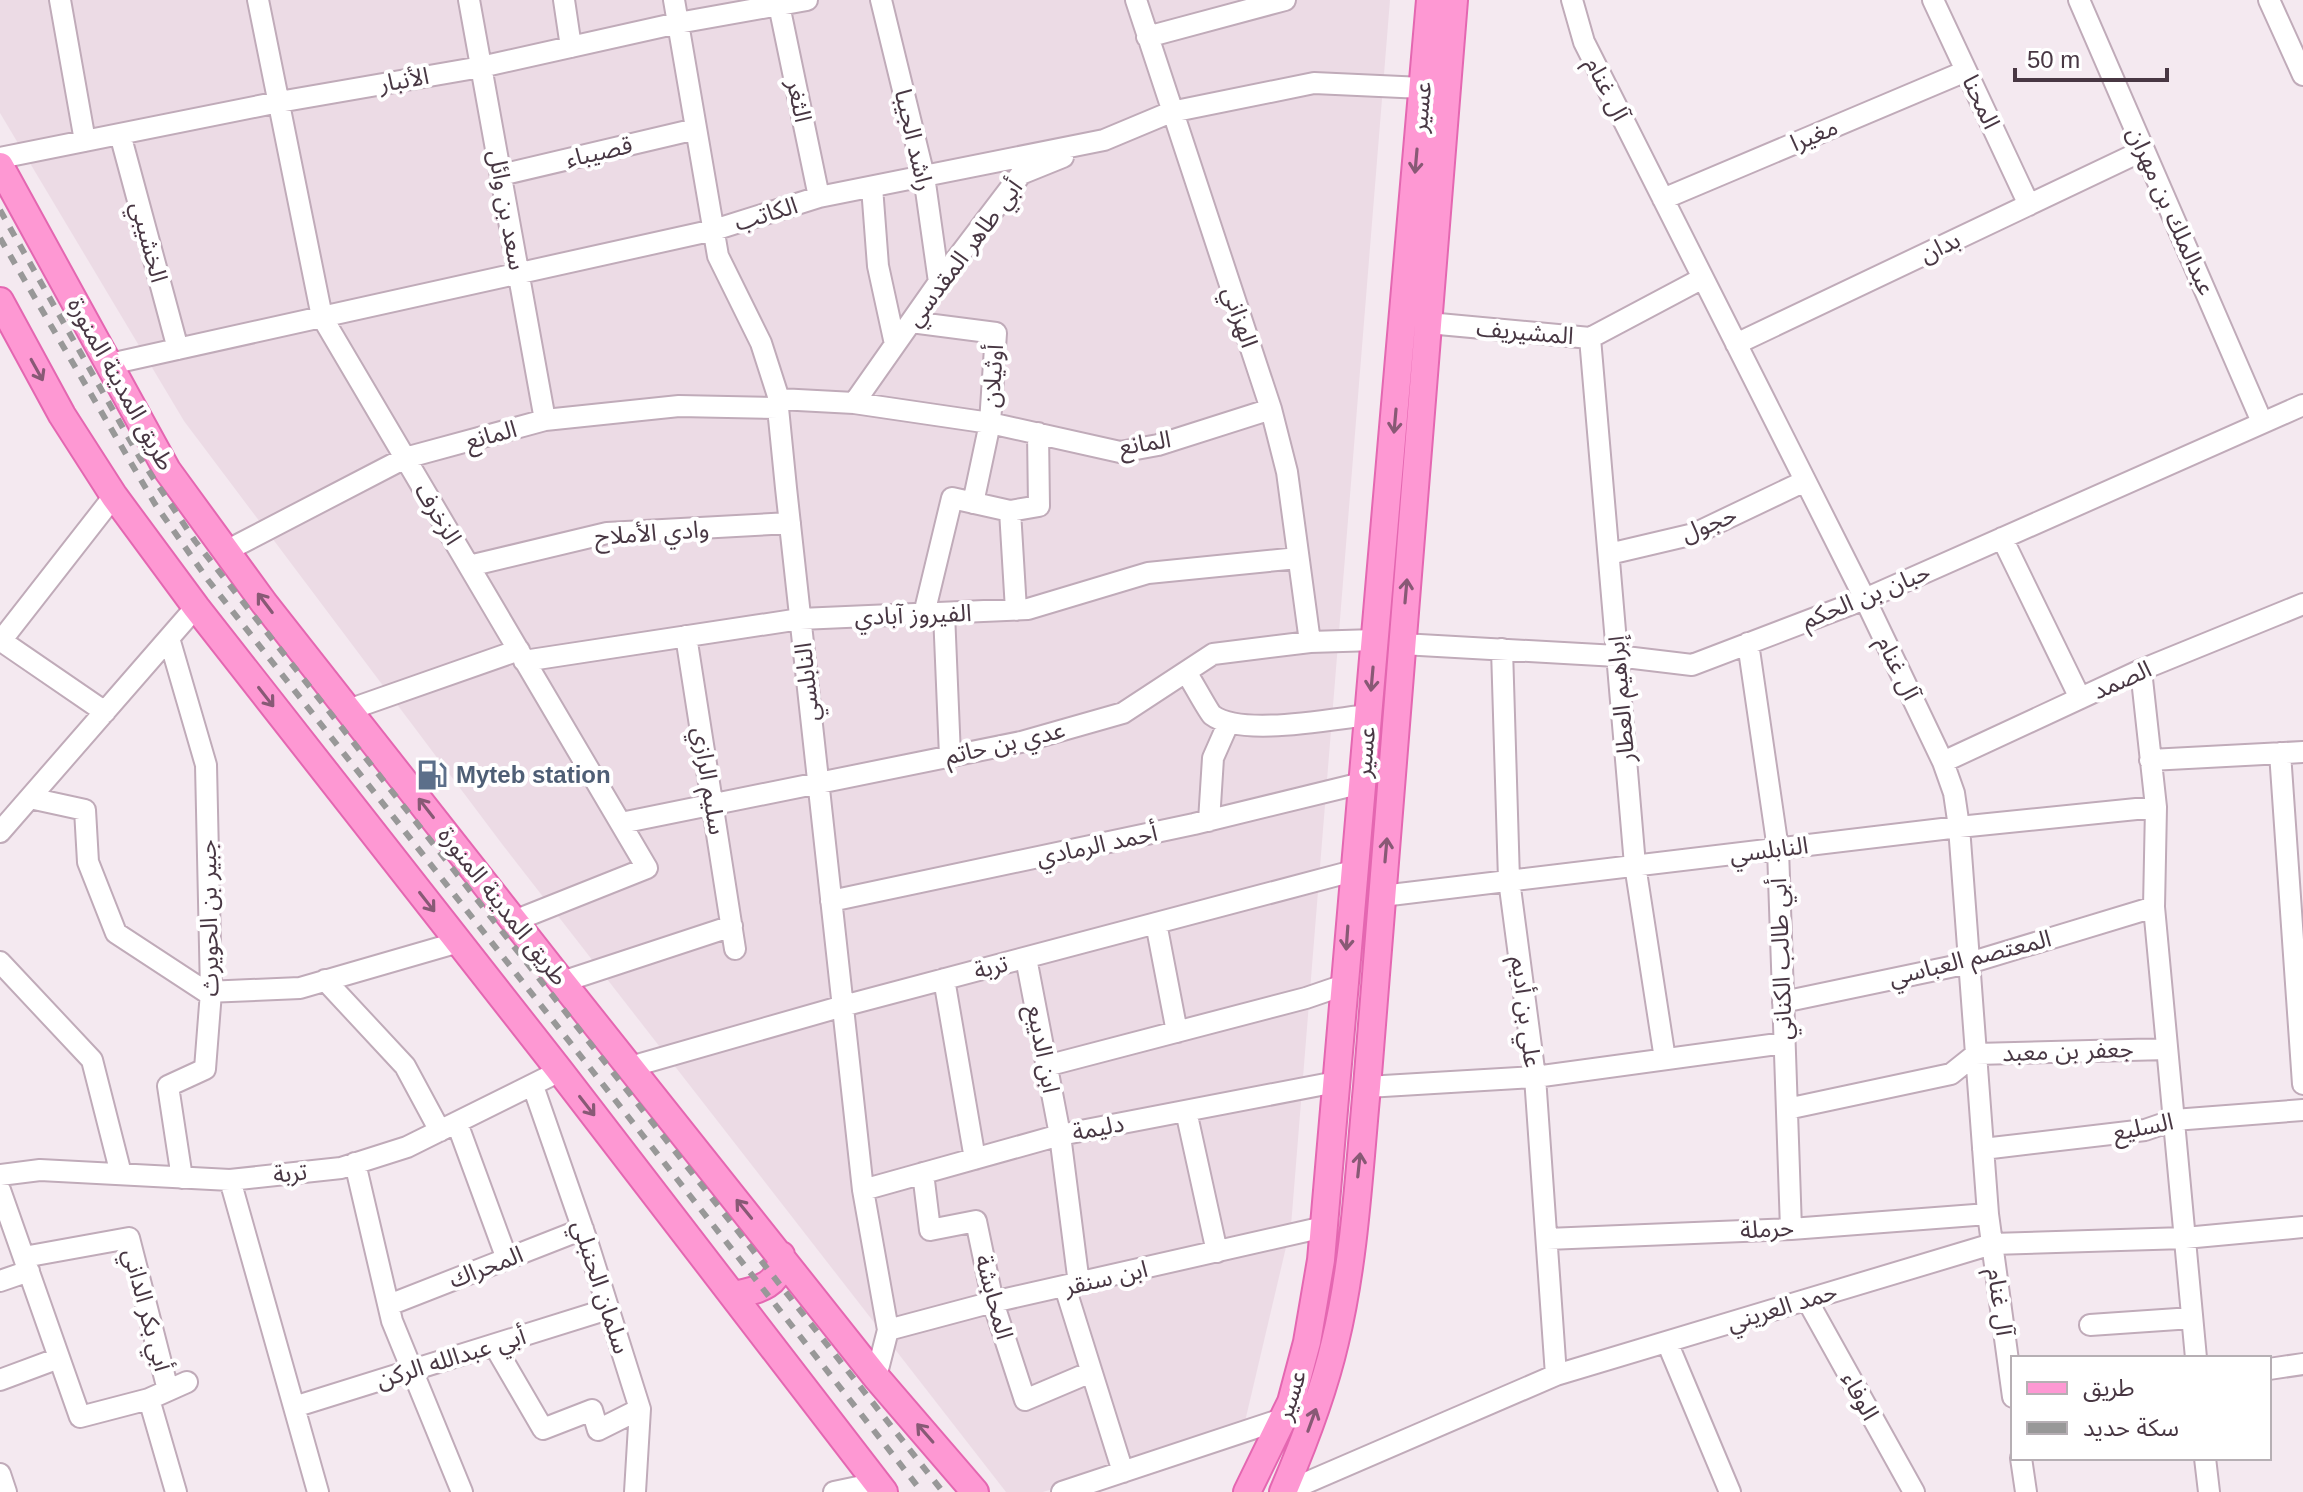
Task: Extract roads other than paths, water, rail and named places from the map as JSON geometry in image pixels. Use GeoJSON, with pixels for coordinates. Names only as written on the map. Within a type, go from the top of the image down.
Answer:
{"type":"FeatureCollection","features":[{"type":"Feature","properties":{"kind":"main road","name":"عسير"},"geometry":{"type":"LineString","coordinates":[[1247,1492],[1285,1418],[1307,1342],[1324,1227],[1430,0]]}},
{"type":"Feature","properties":{"kind":"main road","name":"عسير"},"geometry":{"type":"LineString","coordinates":[[1284,1492],[1315,1414],[1336,1340],[1350,1259],[1367,1087],[1454,0]]}},
{"type":"Feature","properties":{"kind":"main road","name":"طريق المدينة المنورة"},"geometry":{"type":"LineString","coordinates":[[0,166],[167,470],[226,551],[562,982],[876,1377],[975,1492]]}},
{"type":"Feature","properties":{"kind":"main road"},"geometry":{"type":"LineString","coordinates":[[1,306],[62,415],[114,496],[196,607],[734,1295],[880,1488]]}},
{"type":"Feature","properties":{"kind":"main road"},"geometry":{"type":"LineString","coordinates":[[734,1295],[762,1288],[773,1280],[781,1271],[781,1255]]}},
{"type":"Feature","properties":{"kind":"street"},"geometry":{"type":"LineString","coordinates":[[60,0],[85,141]]}},
{"type":"Feature","properties":{"kind":"street","name":"الزخرف"},"geometry":{"type":"LineString","coordinates":[[258,0],[322,317],[647,868],[514,921]]}},
{"type":"Feature","properties":{"kind":"street","name":"سعد بن وائل"},"geometry":{"type":"LineString","coordinates":[[469,0],[545,420]]}},
{"type":"Feature","properties":{"kind":"street"},"geometry":{"type":"LineString","coordinates":[[564,0],[571,47]]}},
{"type":"Feature","properties":{"kind":"street","name":"النابلسي"},"geometry":{"type":"LineString","coordinates":[[674,0],[718,256],[761,343],[779,404],[863,1190],[888,1330],[876,1377]]}},
{"type":"Feature","properties":{"kind":"street","name":"الأنبار"},"geometry":{"type":"LineString","coordinates":[[0,158],[279,102],[481,67],[678,23],[807,0]]}},
{"type":"Feature","properties":{"kind":"street","name":"راشد الجيبا"},"geometry":{"type":"LineString","coordinates":[[881,0],[924,176],[939,282]]}},
{"type":"Feature","properties":{"kind":"street","name":"الهزاني"},"geometry":{"type":"LineString","coordinates":[[1136,0],[1271,409],[1287,472],[1310,642]]}},
{"type":"Feature","properties":{"kind":"street"},"geometry":{"type":"LineString","coordinates":[[1147,37],[1285,0]]}},
{"type":"Feature","properties":{"kind":"street","name":"آل غنام"},"geometry":{"type":"LineString","coordinates":[[1572,0],[1584,42],[1865,599],[1943,762],[1954,793],[1988,1214],[2011,1382]]}},
{"type":"Feature","properties":{"kind":"street","name":"المحنا"},"geometry":{"type":"LineString","coordinates":[[1933,0],[2029,205]]}},
{"type":"Feature","properties":{"kind":"street","name":"عبدالملك بن مهران"},"geometry":{"type":"LineString","coordinates":[[2079,0],[2262,422]]}},
{"type":"Feature","properties":{"kind":"street"},"geometry":{"type":"LineString","coordinates":[[2269,0],[2303,75]]}},
{"type":"Feature","properties":{"kind":"street","name":"الثغر"},"geometry":{"type":"LineString","coordinates":[[779,5],[819,197]]}},
{"type":"Feature","properties":{"kind":"street","name":"مغيرا"},"geometry":{"type":"LineString","coordinates":[[1663,199],[1966,71]]}},
{"type":"Feature","properties":{"kind":"street","name":"الكاتب"},"geometry":{"type":"LineString","coordinates":[[110,364],[714,230],[819,197],[1104,140],[1171,112],[1314,83],[1423,88]]}},
{"type":"Feature","properties":{"kind":"street","name":"قصيباء"},"geometry":{"type":"LineString","coordinates":[[501,175],[696,129]]}},
{"type":"Feature","properties":{"kind":"street","name":"الخشيبي"},"geometry":{"type":"LineString","coordinates":[[120,134],[178,349]]}},
{"type":"Feature","properties":{"kind":"street","name":"أبي طاهر المقدسي"},"geometry":{"type":"LineString","coordinates":[[854,403],[939,282],[1021,174],[1104,140]]}},
{"type":"Feature","properties":{"kind":"street","name":"بدان"},"geometry":{"type":"LineString","coordinates":[[1736,344],[2144,150]]}},
{"type":"Feature","properties":{"kind":"street"},"geometry":{"type":"LineString","coordinates":[[872,187],[878,266],[895,344]]}},
{"type":"Feature","properties":{"kind":"street","name":"المشيريف"},"geometry":{"type":"LineString","coordinates":[[1428,323],[1590,338],[1703,278]]}},
{"type":"Feature","properties":{"kind":"street","name":"أوثيلان"},"geometry":{"type":"LineString","coordinates":[[911,322],[996,333],[990,423],[973,503]]}},
{"type":"Feature","properties":{"kind":"street","name":"إبراهيم العطار"},"geometry":{"type":"LineString","coordinates":[[1590,338],[1635,865],[1665,1059]]}},
{"type":"Feature","properties":{"kind":"street","name":"المانع"},"geometry":{"type":"LineString","coordinates":[[226,551],[405,458],[545,420],[679,406],[854,403],[990,423],[1120,452],[1158,445],[1271,409]]}},
{"type":"Feature","properties":{"kind":"street","name":"حبان بن الحكم"},"geometry":{"type":"LineString","coordinates":[[1402,644],[1617,656],[1692,665],[1865,599],[2303,405]]}},
{"type":"Feature","properties":{"kind":"street"},"geometry":{"type":"LineString","coordinates":[[950,756],[934,614],[952,498],[1010,511],[1039,506],[1038,433]]}},
{"type":"Feature","properties":{"kind":"street","name":"حجول"},"geometry":{"type":"LineString","coordinates":[[1609,554],[1694,534],[1805,481]]}},
{"type":"Feature","properties":{"kind":"street"},"geometry":{"type":"LineString","coordinates":[[105,712],[0,641],[114,496]]}},
{"type":"Feature","properties":{"kind":"street"},"geometry":{"type":"LineString","coordinates":[[1010,511],[1016,610]]}},
{"type":"Feature","properties":{"kind":"street","name":"وادي الأملاح"},"geometry":{"type":"LineString","coordinates":[[469,566],[607,533],[790,523]]}},
{"type":"Feature","properties":{"kind":"street"},"geometry":{"type":"LineString","coordinates":[[2002,538],[2080,698]]}},
{"type":"Feature","properties":{"kind":"street","name":"الفيروز آبادي"},"geometry":{"type":"LineString","coordinates":[[348,710],[522,656],[800,619],[1028,609],[1148,573],[1298,558]]}},
{"type":"Feature","properties":{"kind":"street","name":"الصمد"},"geometry":{"type":"LineString","coordinates":[[1943,762],[2141,670],[2303,604]]}},
{"type":"Feature","properties":{"kind":"street"},"geometry":{"type":"LineString","coordinates":[[0,832],[196,607]]}},
{"type":"Feature","properties":{"kind":"street","name":"سليم الرازي"},"geometry":{"type":"LineString","coordinates":[[686,636],[735,949]]}},
{"type":"Feature","properties":{"kind":"street","name":"جبير بن الحويرث"},"geometry":{"type":"LineString","coordinates":[[169,638],[206,765],[208,992],[205,1069],[168,1086],[182,1178]]}},
{"type":"Feature","properties":{"kind":"street","name":"عدي بن حاتم"},"geometry":{"type":"LineString","coordinates":[[621,823],[1021,742],[1123,713],[1213,654],[1310,642],[1375,640]]}},
{"type":"Feature","properties":{"kind":"street","name":"أبي طالب الكناني"},"geometry":{"type":"LineString","coordinates":[[1748,643],[1778,849],[1791,1229]]}},
{"type":"Feature","properties":{"kind":"street","name":"علي بن أديم"},"geometry":{"type":"LineString","coordinates":[[1502,649],[1509,880],[1535,1077],[1556,1375]]}},
{"type":"Feature","properties":{"kind":"street"},"geometry":{"type":"LineString","coordinates":[[2141,670],[2156,807],[2154,907],[2196,1356]]}},
{"type":"Feature","properties":{"kind":"street"},"geometry":{"type":"LineString","coordinates":[[1186,672],[1209,713],[1228,724],[1259,727],[1368,715]]}},
{"type":"Feature","properties":{"kind":"street"},"geometry":{"type":"LineString","coordinates":[[1209,821],[1213,758],[1228,724]]}},
{"type":"Feature","properties":{"kind":"street"},"geometry":{"type":"LineString","coordinates":[[2150,760],[2303,752]]}},
{"type":"Feature","properties":{"kind":"street"},"geometry":{"type":"LineString","coordinates":[[2280,753],[2295,865],[2303,1084]]}},
{"type":"Feature","properties":{"kind":"street","name":"أحمد الرمادي"},"geometry":{"type":"LineString","coordinates":[[831,901],[1209,821],[1362,783]]}},
{"type":"Feature","properties":{"kind":"street"},"geometry":{"type":"LineString","coordinates":[[30,798],[85,810],[88,862],[116,933],[208,992],[300,988],[459,942]]}},
{"type":"Feature","properties":{"kind":"street","name":"النابلسي"},"geometry":{"type":"LineString","coordinates":[[1382,896],[1959,827],[2156,807]]}},
{"type":"Feature","properties":{"kind":"street","name":"تربة"},"geometry":{"type":"LineString","coordinates":[[630,1067],[843,1006],[1353,871]]}},
{"type":"Feature","properties":{"kind":"street","name":"المعتصم العباسي"},"geometry":{"type":"LineString","coordinates":[[1783,1002],[1969,963],[2154,907]]}},
{"type":"Feature","properties":{"kind":"street"},"geometry":{"type":"LineString","coordinates":[[1156,923],[1177,1032]]}},
{"type":"Feature","properties":{"kind":"street"},"geometry":{"type":"LineString","coordinates":[[562,982],[732,926]]}},
{"type":"Feature","properties":{"kind":"street","name":"ابن الديبع"},"geometry":{"type":"LineString","coordinates":[[1026,958],[1060,1135],[1072,1286],[1091,1372],[1123,1472]]}},
{"type":"Feature","properties":{"kind":"street"},"geometry":{"type":"LineString","coordinates":[[0,962],[92,1060],[121,1174]]}},
{"type":"Feature","properties":{"kind":"street"},"geometry":{"type":"LineString","coordinates":[[944,979],[975,1159]]}},
{"type":"Feature","properties":{"kind":"street"},"geometry":{"type":"LineString","coordinates":[[325,980],[405,1066],[449,1127],[507,1259]]}},
{"type":"Feature","properties":{"kind":"street"},"geometry":{"type":"LineString","coordinates":[[1046,1066],[1344,985]]}},
{"type":"Feature","properties":{"kind":"street"},"geometry":{"type":"LineString","coordinates":[[1367,1087],[1535,1077],[1784,1043]]}},
{"type":"Feature","properties":{"kind":"street","name":"جعفر بن معبد"},"geometry":{"type":"LineString","coordinates":[[1787,1109],[1951,1074],[1976,1054],[2167,1049]]}},
{"type":"Feature","properties":{"kind":"street","name":"تربة"},"geometry":{"type":"LineString","coordinates":[[0,1175],[40,1170],[230,1180],[341,1168],[407,1147],[560,1071]]}},
{"type":"Feature","properties":{"kind":"street","name":"دليمة"},"geometry":{"type":"LineString","coordinates":[[863,1190],[1060,1135],[1336,1082]]}},
{"type":"Feature","properties":{"kind":"street","name":"سلمان الحنبلي"},"geometry":{"type":"LineString","coordinates":[[533,1086],[583,1229],[640,1409],[635,1492]]}},
{"type":"Feature","properties":{"kind":"street","name":"السليع"},"geometry":{"type":"LineString","coordinates":[[1983,1149],[2145,1130],[2174,1120],[2303,1110]]}},
{"type":"Feature","properties":{"kind":"street"},"geometry":{"type":"LineString","coordinates":[[1186,1111],[1217,1252]]}},
{"type":"Feature","properties":{"kind":"street"},"geometry":{"type":"LineString","coordinates":[[355,1163],[392,1321],[462,1492]]}},
{"type":"Feature","properties":{"kind":"street","name":"المحابشة"},"geometry":{"type":"LineString","coordinates":[[923,1173],[930,1230],[976,1221],[993,1302],[1025,1400],[1091,1372]]}},
{"type":"Feature","properties":{"kind":"street"},"geometry":{"type":"LineString","coordinates":[[230,1180],[318,1492]]}},
{"type":"Feature","properties":{"kind":"street"},"geometry":{"type":"LineString","coordinates":[[0,1190],[80,1417],[149,1399]]}},
{"type":"Feature","properties":{"kind":"street","name":"حرملة"},"geometry":{"type":"LineString","coordinates":[[1547,1239],[1791,1229],[1988,1214]]}},
{"type":"Feature","properties":{"kind":"street","name":"ابن سنقر"},"geometry":{"type":"LineString","coordinates":[[888,1330],[993,1302],[1324,1227]]}},
{"type":"Feature","properties":{"kind":"street","name":"حمد العريني"},"geometry":{"type":"LineString","coordinates":[[1284,1492],[1556,1375],[1992,1244],[2185,1238],[2303,1228]]}},
{"type":"Feature","properties":{"kind":"street","name":"المحراك"},"geometry":{"type":"LineString","coordinates":[[389,1305],[583,1229]]}},
{"type":"Feature","properties":{"kind":"street","name":"أبي بكر الداني"},"geometry":{"type":"LineString","coordinates":[[26,1264],[129,1238],[178,1386],[149,1399],[176,1492]]}},
{"type":"Feature","properties":{"kind":"street"},"geometry":{"type":"LineString","coordinates":[[0,1281],[26,1264]]}},
{"type":"Feature","properties":{"kind":"street","name":"الوفاء"},"geometry":{"type":"LineString","coordinates":[[1807,1300],[1914,1492]]}},
{"type":"Feature","properties":{"kind":"street","name":"أبي عبدالله الركن"},"geometry":{"type":"LineString","coordinates":[[294,1407],[608,1309]]}},
{"type":"Feature","properties":{"kind":"street"},"geometry":{"type":"LineString","coordinates":[[2090,1325],[2192,1318]]}},
{"type":"Feature","properties":{"kind":"street"},"geometry":{"type":"LineString","coordinates":[[1667,1342],[1730,1492]]}},
{"type":"Feature","properties":{"kind":"street"},"geometry":{"type":"LineString","coordinates":[[494,1345],[543,1429],[592,1410],[598,1430],[640,1409]]}},
{"type":"Feature","properties":{"kind":"street"},"geometry":{"type":"LineString","coordinates":[[0,1380],[59,1358]]}},
{"type":"Feature","properties":{"kind":"street"},"geometry":{"type":"LineString","coordinates":[[2271,1369],[2303,1364]]}},
{"type":"Feature","properties":{"kind":"street"},"geometry":{"type":"LineString","coordinates":[[1062,1492],[1285,1418]]}},
{"type":"Feature","properties":{"kind":"street"},"geometry":{"type":"LineString","coordinates":[[2021,1460],[2026,1492]]}},
{"type":"Feature","properties":{"kind":"street"},"geometry":{"type":"LineString","coordinates":[[2205,1460],[2209,1492]]}},
{"type":"Feature","properties":{"kind":"street"},"geometry":{"type":"LineString","coordinates":[[0,1474],[6,1492]]}},
{"type":"Feature","properties":{"kind":"street"},"geometry":{"type":"LineString","coordinates":[[834,1492],[880,1488]]}},
{"type":"Feature","properties":{"kind":"railway"},"geometry":{"type":"LineString","coordinates":[[0,210],[140,458],[195,541],[943,1492]]}},
{"type":"Feature","properties":{"kind":"railway"},"geometry":{"type":"LineString","coordinates":[[0,238],[155,504],[208,580],[922,1492]]}},
{"type":"Feature","properties":{"kind":"place","name":"Myteb station"},"geometry":{"type":"Point","coordinates":[432,775]}}]}
